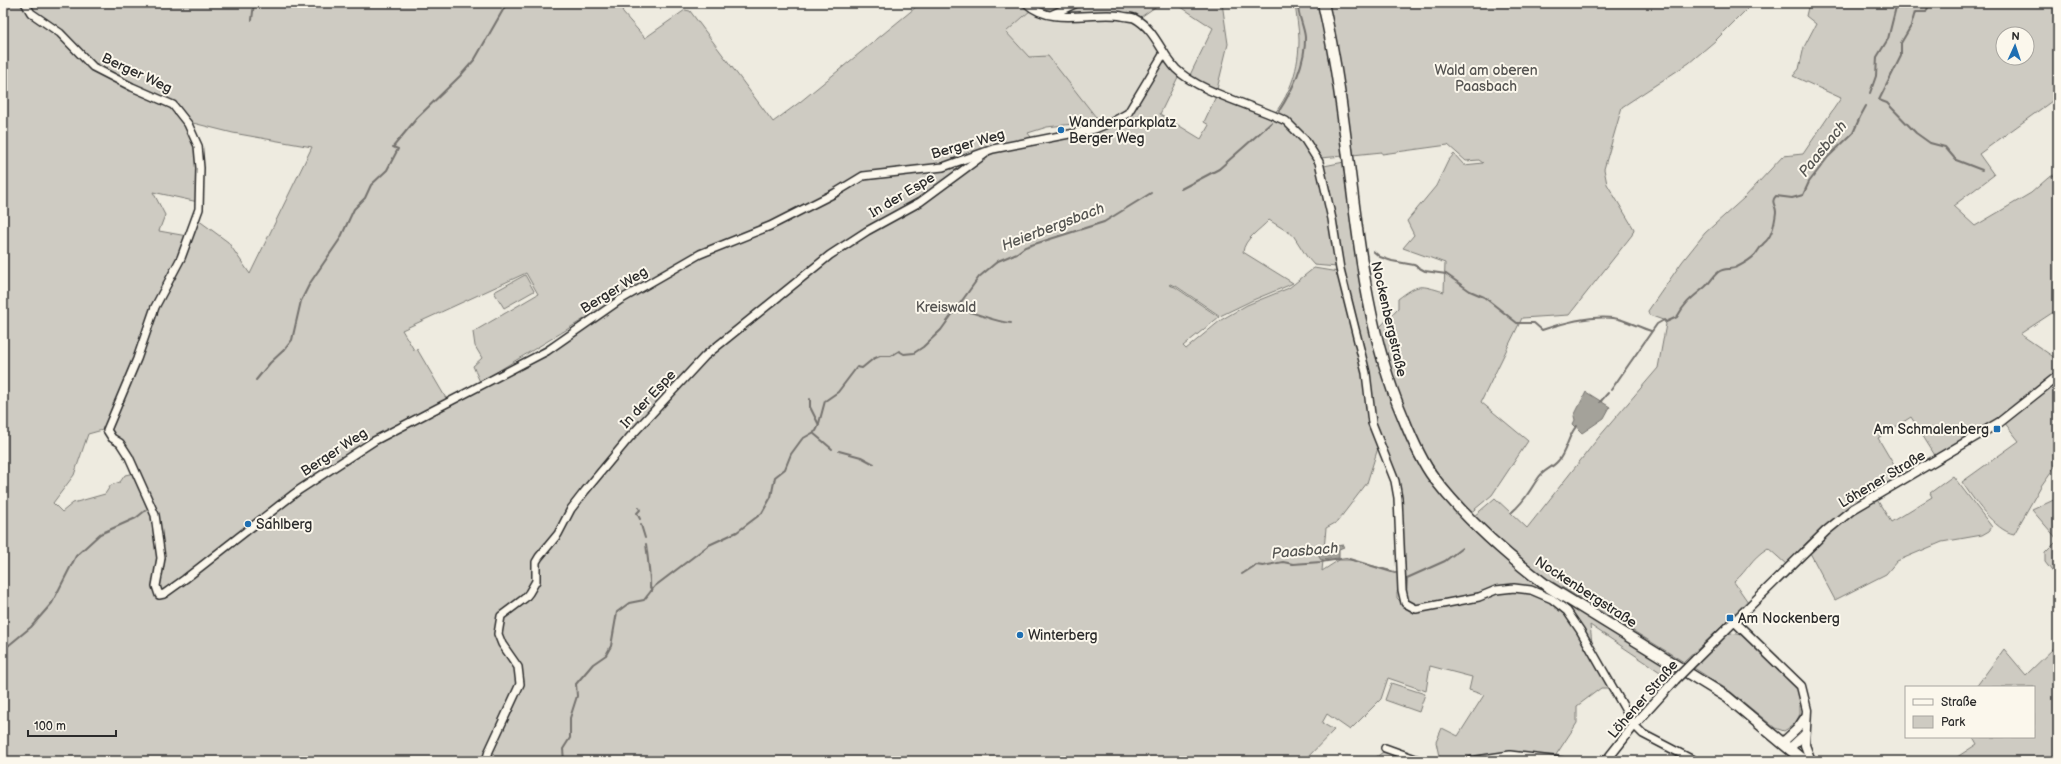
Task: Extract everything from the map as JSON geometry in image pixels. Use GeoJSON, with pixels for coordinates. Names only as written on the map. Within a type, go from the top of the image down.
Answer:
{"type":"FeatureCollection","features":[{"type":"Feature","properties":{"kind":"main road","name":"Nockenbergstraße"},"geometry":{"type":"LineString","coordinates":[[1323,3],[1338,85],[1362,266],[1378,347],[1390,388],[1409,431],[1433,477],[1464,514],[1494,544],[1547,586],[1727,697],[1787,745],[1804,761]]}},
{"type":"Feature","properties":{"kind":"street","name":"Berger Weg"},"geometry":{"type":"LineString","coordinates":[[25,3],[31,13],[60,33],[92,67],[173,105],[188,124],[198,146],[200,168],[199,208],[181,258],[155,307],[137,359],[107,430],[112,438],[120,444],[129,457],[155,515],[161,558],[156,586],[159,595],[164,594],[185,579],[299,490],[374,441],[546,351],[620,300],[700,254],[770,226],[835,193],[863,176],[943,167],[993,149],[1095,129],[1112,122],[1128,112],[1164,53]]}},
{"type":"Feature","properties":{"kind":"street"},"geometry":{"type":"LineString","coordinates":[[1026,3],[1031,8],[1051,15],[1110,14],[1134,18],[1150,30],[1164,53]]}},
{"type":"Feature","properties":{"kind":"street"},"geometry":{"type":"LineString","coordinates":[[1051,15],[1077,3]]}},
{"type":"Feature","properties":{"kind":"street","name":"Nockenbergstraße"},"geometry":{"type":"LineString","coordinates":[[1164,53],[1176,69],[1192,82],[1286,121],[1305,140],[1319,162],[1332,219],[1340,269],[1366,373],[1372,423],[1395,481],[1398,498],[1402,590],[1405,603],[1416,609],[1480,597],[1496,590],[1514,588],[1531,590],[1552,599],[1567,611],[1580,630],[1634,726],[1643,734],[1695,761]]}},
{"type":"Feature","properties":{"kind":"street","name":"In der Espe"},"geometry":{"type":"LineString","coordinates":[[486,761],[488,751],[520,684],[518,667],[502,644],[498,634],[501,616],[525,598],[529,593],[536,580],[536,562],[538,557],[558,534],[571,509],[585,491],[629,438],[705,356],[830,255],[867,231],[920,202],[993,149]]}},
{"type":"Feature","properties":{"kind":"street","name":"Löhener Straße"},"geometry":{"type":"LineString","coordinates":[[1606,761],[1634,726],[1675,680],[1826,531],[1853,509],[2000,422],[2058,376]]}},
{"type":"Feature","properties":{"kind":"street"},"geometry":{"type":"LineString","coordinates":[[1734,621],[1801,686],[1806,703],[1808,726],[1805,734],[1806,752],[1811,761]]}},
{"type":"Feature","properties":{"kind":"street"},"geometry":{"type":"LineString","coordinates":[[1787,745],[1806,716]]}},
{"type":"Feature","properties":{"kind":"street"},"geometry":{"type":"LineString","coordinates":[[1787,745],[1805,734]]}},
{"type":"Feature","properties":{"kind":"street"},"geometry":{"type":"LineString","coordinates":[[1385,748],[1421,761]]}},
{"type":"Feature","properties":{"kind":"street"},"geometry":{"type":"LineString","coordinates":[[1470,761],[1516,755],[1561,761]]}},
{"type":"Feature","properties":{"kind":"shaded area"},"geometry":{"type":"Polygon","coordinates":[[[1031,10],[1110,16],[1132,20],[1148,31],[1161,53],[1125,110],[1116,117],[1099,121],[1048,57],[1029,57],[1006,32],[1031,10]]]}},
{"type":"Feature","properties":{"kind":"shaded area"},"geometry":{"type":"Polygon","coordinates":[[[1586,392],[1610,407],[1604,418],[1582,433],[1573,424],[1575,420],[1574,416],[1586,392]]]}},
{"type":"Feature","properties":{"kind":"shaded area"},"geometry":{"type":"Polygon","coordinates":[[[1344,545],[1344,547],[1339,549],[1339,558],[1321,560],[1318,555],[1319,548],[1344,545]]]}},
{"type":"Feature","properties":{"kind":"green space","name":"Kreiswald"},"geometry":{"type":"Polygon","coordinates":[[[3,3],[23,3],[29,13],[37,21],[60,33],[92,70],[171,106],[187,125],[198,154],[198,202],[153,192],[165,215],[159,231],[187,236],[179,259],[163,285],[155,304],[136,360],[106,429],[88,434],[74,475],[53,503],[62,512],[73,503],[105,494],[111,485],[120,482],[125,475],[134,473],[151,508],[155,525],[160,557],[154,584],[158,597],[176,588],[300,492],[396,430],[481,385],[654,281],[652,278],[480,382],[473,366],[482,358],[475,346],[473,332],[538,294],[526,273],[402,330],[414,350],[417,349],[447,400],[359,448],[297,488],[172,586],[159,591],[157,585],[162,559],[154,506],[130,456],[122,444],[110,433],[109,428],[138,364],[156,308],[177,268],[198,220],[228,242],[250,274],[312,147],[233,133],[189,122],[175,104],[95,67],[61,31],[32,12],[27,3],[621,3],[623,13],[645,38],[685,10],[690,11],[773,122],[800,102],[921,3],[1021,3],[1031,10],[1006,32],[1029,57],[1048,56],[1099,121],[1047,127],[1028,133],[1033,140],[1096,130],[1129,113],[1163,56],[1179,75],[1160,114],[1201,139],[1209,125],[1204,122],[1217,94],[1257,108],[1279,119],[1295,132],[1307,148],[1317,166],[1328,206],[1337,267],[1314,265],[1293,235],[1269,220],[1249,239],[1243,252],[1293,283],[1220,316],[1176,286],[1169,285],[1175,287],[1219,317],[1183,346],[1186,349],[1221,320],[1247,305],[1289,288],[1314,268],[1338,272],[1362,363],[1370,424],[1378,448],[1367,483],[1337,522],[1326,528],[1322,571],[1339,560],[1350,560],[1397,572],[1399,589],[1397,592],[1397,598],[1406,607],[1415,611],[1438,609],[1466,603],[1504,590],[1522,591],[1542,597],[1568,616],[1578,629],[1611,688],[1601,688],[1577,706],[1577,723],[1554,758],[1510,753],[1462,761],[1440,761],[1436,742],[1442,728],[1458,736],[1484,695],[1469,690],[1472,677],[1430,666],[1426,691],[1388,678],[1381,699],[1350,730],[1327,714],[1322,723],[1334,730],[1304,761],[3,761],[3,3]]]}},
{"type":"Feature","properties":{"kind":"green space"},"geometry":{"type":"Polygon","coordinates":[[[1030,3],[1074,3],[1052,13],[1030,3]]]}},
{"type":"Feature","properties":{"kind":"green space"},"geometry":{"type":"Polygon","coordinates":[[[1081,3],[1161,3],[1138,19],[1057,14],[1081,3]]]}},
{"type":"Feature","properties":{"kind":"green space"},"geometry":{"type":"Polygon","coordinates":[[[1175,3],[1222,3],[1228,44],[1217,89],[1189,77],[1213,28],[1175,3]]]}},
{"type":"Feature","properties":{"kind":"green space"},"geometry":{"type":"Polygon","coordinates":[[[1295,3],[1319,3],[1319,14],[1324,25],[1344,156],[1320,158],[1304,134],[1275,113],[1286,97],[1290,88],[1298,60],[1299,35],[1295,3]]]}},
{"type":"Feature","properties":{"kind":"green space","name":"Wald am oberen Paasbach"},"geometry":{"type":"Polygon","coordinates":[[[1328,3],[1753,3],[1715,41],[1689,63],[1622,107],[1604,169],[1607,184],[1634,229],[1632,235],[1569,315],[1522,318],[1481,402],[1528,441],[1492,495],[1469,514],[1438,474],[1405,415],[1393,382],[1379,328],[1398,308],[1398,299],[1411,290],[1424,287],[1444,292],[1445,263],[1403,248],[1414,235],[1407,221],[1436,186],[1448,161],[1454,154],[1464,165],[1483,163],[1479,160],[1466,161],[1448,145],[1382,154],[1382,152],[1352,155],[1328,3]]]}},
{"type":"Feature","properties":{"kind":"green space"},"geometry":{"type":"Polygon","coordinates":[[[1809,3],[2058,3],[2058,117],[2052,101],[1979,154],[1994,175],[1953,206],[1975,226],[2031,193],[2048,178],[2058,173],[2058,309],[2020,334],[2058,360],[2058,371],[2001,418],[1936,457],[1911,417],[1878,438],[1901,477],[1822,529],[1806,543],[1787,565],[1768,548],[1757,556],[1734,582],[1748,602],[1684,662],[1540,574],[1500,543],[1473,517],[1495,498],[1527,528],[1599,437],[1658,368],[1666,324],[1663,320],[1649,315],[1648,311],[1682,262],[1705,233],[1744,198],[1783,156],[1803,154],[1841,98],[1793,76],[1799,69],[1804,47],[1816,24],[1806,16],[1809,3]]]}},
{"type":"Feature","properties":{"kind":"green space"},"geometry":{"type":"Polygon","coordinates":[[[1344,162],[1361,278],[1372,333],[1386,386],[1406,436],[1434,483],[1470,527],[1517,569],[1575,609],[1675,670],[1669,678],[1590,625],[1592,643],[1581,625],[1534,588],[1479,595],[1419,607],[1407,602],[1405,595],[1401,503],[1374,419],[1367,365],[1357,321],[1342,269],[1324,166],[1344,162]]]}},
{"type":"Feature","properties":{"kind":"green space"},"geometry":{"type":"Polygon","coordinates":[[[525,275],[534,291],[504,308],[494,292],[525,275]]]}},
{"type":"Feature","properties":{"kind":"green space"},"geometry":{"type":"Polygon","coordinates":[[[2058,380],[2058,462],[2041,486],[2014,534],[2007,532],[1992,520],[1962,482],[2019,441],[2004,422],[2058,380]]]}},
{"type":"Feature","properties":{"kind":"green space"},"geometry":{"type":"Polygon","coordinates":[[[1953,476],[1992,527],[1989,531],[1982,535],[1942,542],[1897,561],[1886,574],[1835,600],[1809,551],[1855,511],[1876,498],[1891,522],[1932,497],[1930,493],[1953,476]]]}},
{"type":"Feature","properties":{"kind":"green space"},"geometry":{"type":"Polygon","coordinates":[[[2058,498],[2058,540],[2032,510],[2058,498]]]}},
{"type":"Feature","properties":{"kind":"green space"},"geometry":{"type":"Polygon","coordinates":[[[2058,540],[2058,579],[2045,562],[2045,553],[2058,540]]]}},
{"type":"Feature","properties":{"kind":"green space"},"geometry":{"type":"Polygon","coordinates":[[[1731,633],[1743,635],[1795,684],[1800,695],[1800,714],[1795,724],[1784,731],[1775,728],[1731,692],[1694,668],[1727,634],[1731,633]]]}},
{"type":"Feature","properties":{"kind":"green space"},"geometry":{"type":"Polygon","coordinates":[[[2058,644],[2058,755],[2049,761],[1951,761],[1977,744],[1974,738],[2035,738],[2035,686],[1977,686],[2004,649],[2026,675],[2058,644]]]}},
{"type":"Feature","properties":{"kind":"green space"},"geometry":{"type":"Polygon","coordinates":[[[1391,683],[1425,694],[1419,712],[1385,700],[1391,683]]]}},
{"type":"Feature","properties":{"kind":"green space"},"geometry":{"type":"Polygon","coordinates":[[[1383,752],[1391,752],[1417,761],[1371,761],[1383,752]]]}},
{"type":"Feature","properties":{"kind":"waterway"},"geometry":{"type":"LineString","coordinates":[[252,20],[254,3]]}},
{"type":"Feature","properties":{"kind":"waterway"},"geometry":{"type":"LineString","coordinates":[[256,380],[292,340],[301,301],[310,283],[340,239],[354,209],[365,198],[371,185],[387,170],[398,149],[393,147],[417,118],[460,76],[475,59],[507,3]]}},
{"type":"Feature","properties":{"kind":"waterway","name":"Heierbergsbach"},"geometry":{"type":"LineString","coordinates":[[1279,111],[1289,95],[1297,76],[1305,47],[1305,37],[1298,3]]}},
{"type":"Feature","properties":{"kind":"waterway","name":"Paasbach"},"geometry":{"type":"LineString","coordinates":[[1870,93],[1876,76],[1877,57],[1888,39],[1897,3]]}},
{"type":"Feature","properties":{"kind":"waterway"},"geometry":{"type":"LineString","coordinates":[[1930,3],[1926,12],[1915,12],[1911,26],[1901,43],[1901,56],[1879,100],[1887,103],[1916,133],[1930,143],[1945,147],[1956,160],[1982,170]]}},
{"type":"Feature","properties":{"kind":"waterway","name":"Paasbach"},"geometry":{"type":"LineString","coordinates":[[1611,390],[1657,324],[1664,320],[1666,322],[1677,317],[1686,304],[1722,270],[1737,267],[1755,255],[1767,240],[1773,229],[1776,212],[1773,202],[1774,198],[1776,196],[1792,198],[1803,195],[1809,182],[1828,157],[1853,133],[1866,106]]}},
{"type":"Feature","properties":{"kind":"waterway","name":"Heierbergsbach"},"geometry":{"type":"LineString","coordinates":[[1181,189],[1219,169],[1271,123]]}},
{"type":"Feature","properties":{"kind":"waterway","name":"Heierbergsbach"},"geometry":{"type":"LineString","coordinates":[[564,761],[563,749],[570,738],[570,718],[577,696],[576,684],[593,664],[606,655],[611,646],[617,612],[629,603],[644,600],[655,586],[709,545],[737,532],[762,513],[771,497],[775,477],[785,469],[791,454],[802,439],[816,431],[825,401],[838,392],[857,367],[862,368],[873,359],[880,356],[891,356],[899,351],[904,354],[914,353],[923,347],[941,330],[979,277],[998,261],[1017,253],[1025,247],[1104,222],[1151,193]]}},
{"type":"Feature","properties":{"kind":"waterway"},"geometry":{"type":"LineString","coordinates":[[1373,251],[1380,257],[1392,261],[1414,265],[1425,271],[1446,274],[1470,291],[1484,297],[1517,323],[1534,323],[1542,330],[1560,324],[1592,318],[1613,318],[1626,321],[1651,331]]}},
{"type":"Feature","properties":{"kind":"waterway","name":"Heierbergsbach"},"geometry":{"type":"LineString","coordinates":[[956,309],[997,321],[1011,323]]}},
{"type":"Feature","properties":{"kind":"waterway","name":"Paasbach"},"geometry":{"type":"LineString","coordinates":[[1600,402],[1608,393]]}},
{"type":"Feature","properties":{"kind":"waterway"},"geometry":{"type":"LineString","coordinates":[[810,399],[810,407],[819,425]]}},
{"type":"Feature","properties":{"kind":"waterway","name":"Paasbach"},"geometry":{"type":"LineString","coordinates":[[1512,512],[1524,499],[1541,475],[1561,457],[1574,429],[1577,426]]}},
{"type":"Feature","properties":{"kind":"waterway"},"geometry":{"type":"LineString","coordinates":[[813,433],[832,449]]}},
{"type":"Feature","properties":{"kind":"waterway"},"geometry":{"type":"LineString","coordinates":[[839,451],[861,457],[874,464]]}},
{"type":"Feature","properties":{"kind":"waterway"},"geometry":{"type":"LineString","coordinates":[[639,508],[640,510],[637,513],[640,519]]}},
{"type":"Feature","properties":{"kind":"waterway"},"geometry":{"type":"LineString","coordinates":[[3,650],[31,627],[52,603],[76,556],[100,534],[136,518],[146,510]]}},
{"type":"Feature","properties":{"kind":"waterway"},"geometry":{"type":"LineString","coordinates":[[641,525],[645,538]]}},
{"type":"Feature","properties":{"kind":"waterway"},"geometry":{"type":"LineString","coordinates":[[646,544],[650,587],[652,591]]}},
{"type":"Feature","properties":{"kind":"waterway","name":"Paasbach"},"geometry":{"type":"LineString","coordinates":[[1406,594],[1407,578],[1445,561],[1462,548]]}},
{"type":"Feature","properties":{"kind":"waterway","name":"Paasbach"},"geometry":{"type":"LineString","coordinates":[[1242,574],[1256,565],[1263,566],[1283,562],[1293,564],[1321,562],[1346,558],[1395,573]]}},
{"type":"Feature","properties":{"kind":"place","name":"Wanderparkplatz Berger Weg"},"geometry":{"type":"Point","coordinates":[1061,130]}},
{"type":"Feature","properties":{"kind":"place","name":"Am Schmalenberg"},"geometry":{"type":"Point","coordinates":[1997,429]}},
{"type":"Feature","properties":{"kind":"place","name":"Sahlberg"},"geometry":{"type":"Point","coordinates":[248,524]}},
{"type":"Feature","properties":{"kind":"place","name":"Am Nockenberg"},"geometry":{"type":"Point","coordinates":[1730,618]}},
{"type":"Feature","properties":{"kind":"place","name":"Winterberg"},"geometry":{"type":"Point","coordinates":[1020,635]}}]}
